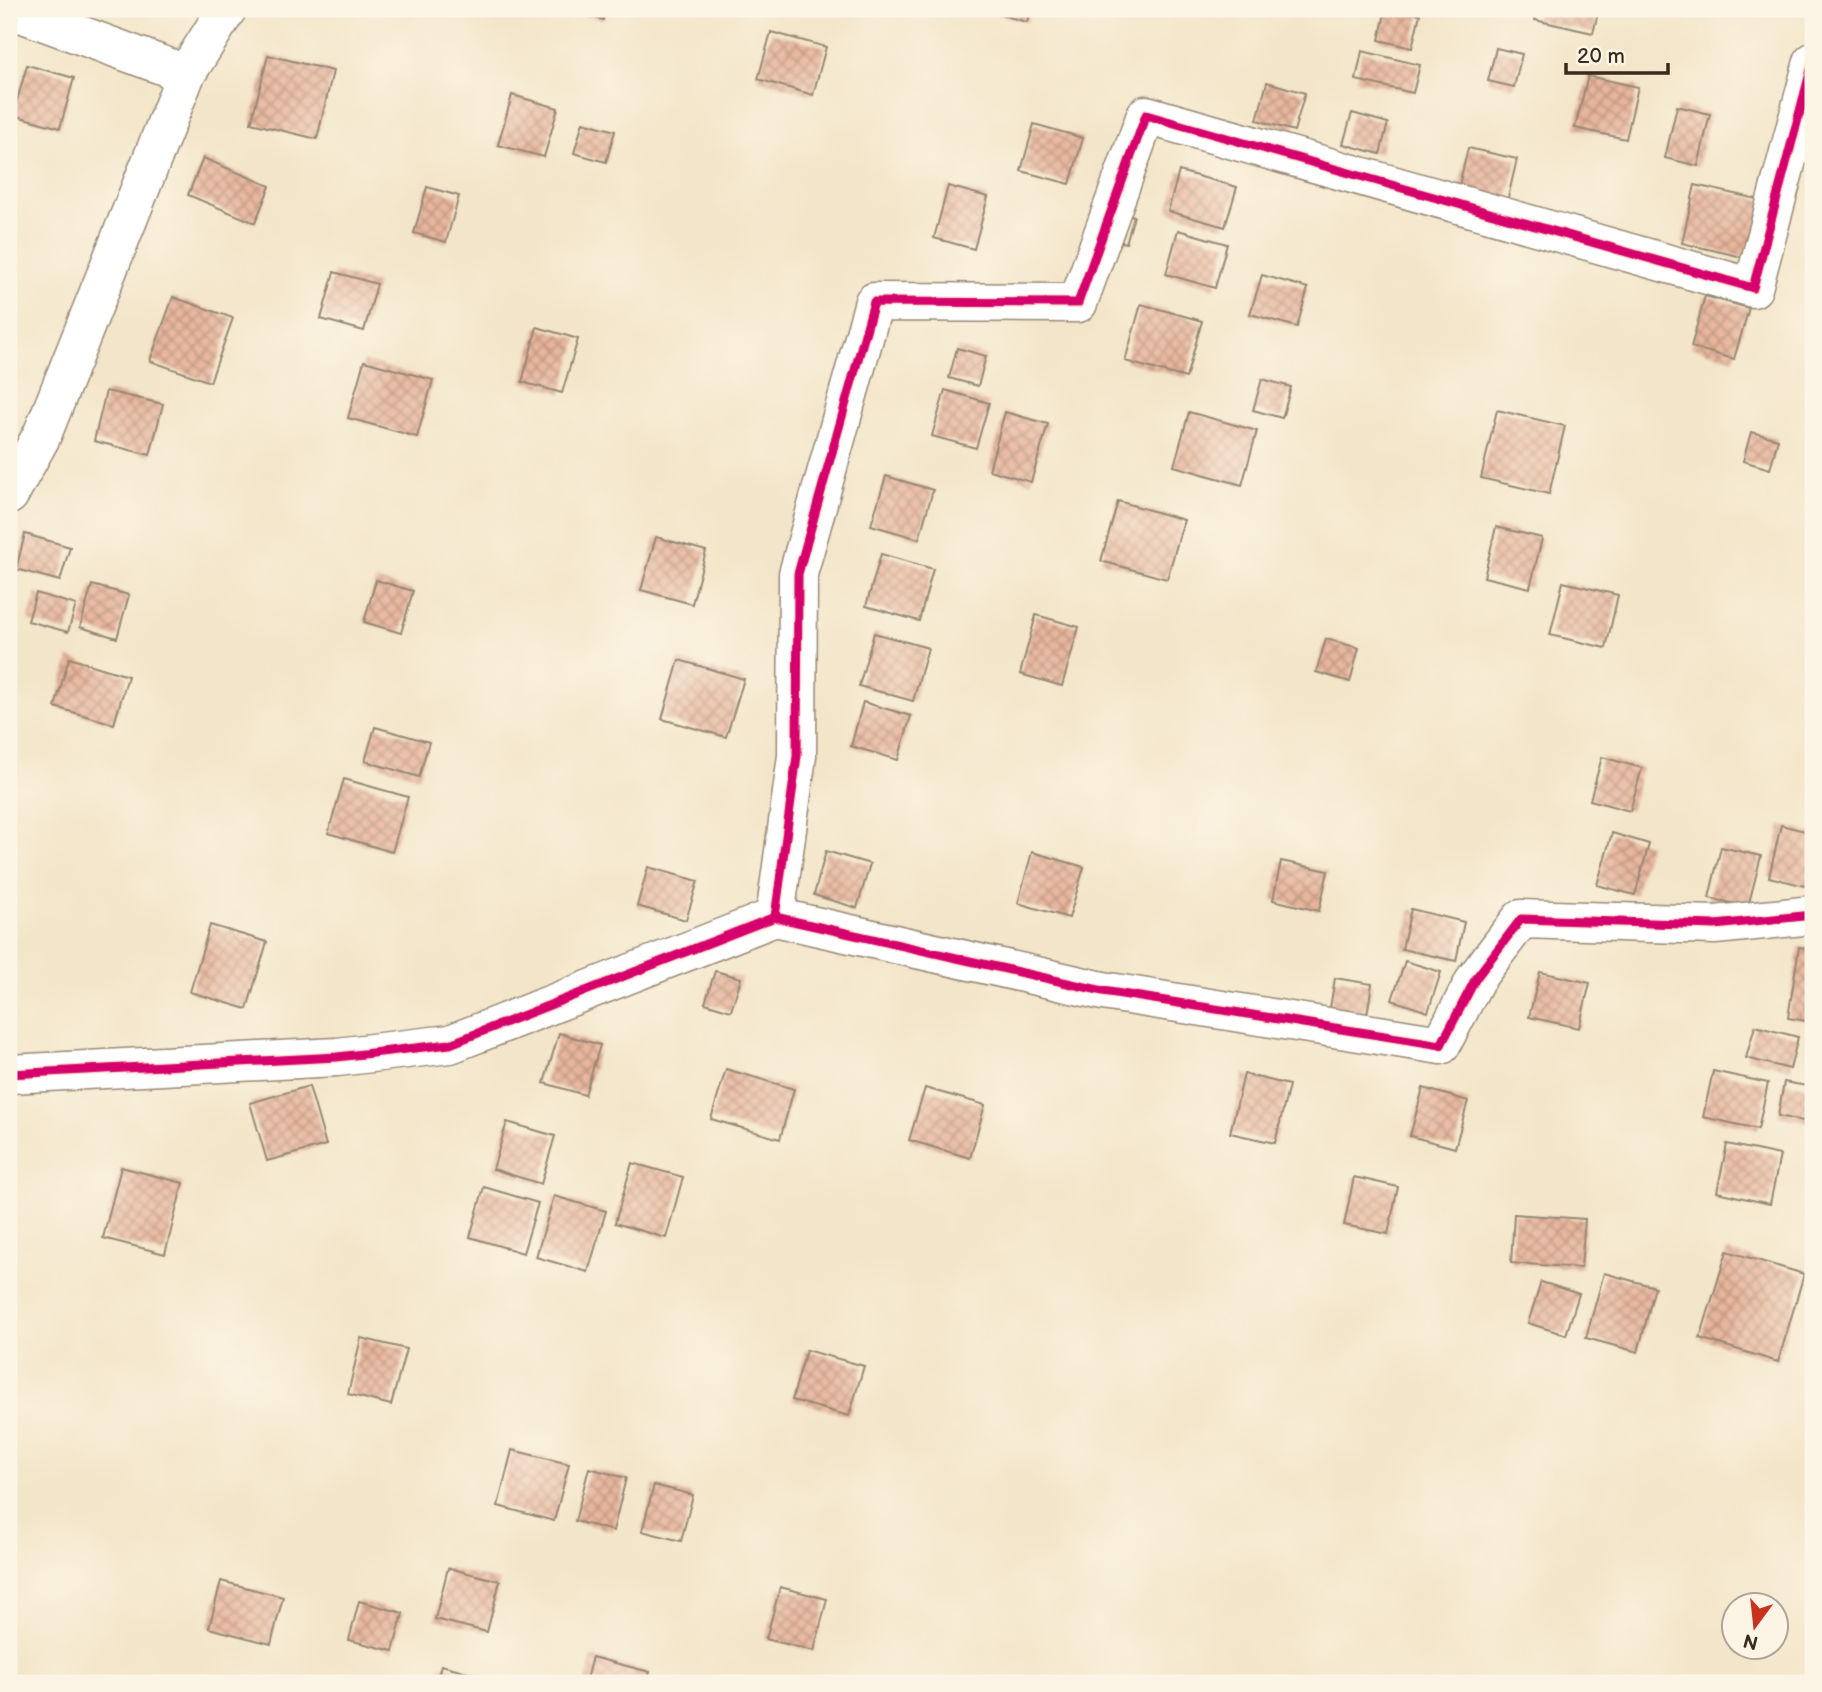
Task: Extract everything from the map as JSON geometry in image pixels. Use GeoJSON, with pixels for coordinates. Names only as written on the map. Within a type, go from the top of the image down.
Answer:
{"type":"FeatureCollection","features":[{"type":"Feature","properties":{"kind":"street"},"geometry":{"type":"LineString","coordinates":[[10,9],[186,74]]}},
{"type":"Feature","properties":{"kind":"street"},"geometry":{"type":"LineString","coordinates":[[9,495],[42,435],[186,74],[227,9]]}},
{"type":"Feature","properties":{"kind":"street"},"geometry":{"type":"LineString","coordinates":[[775,917],[797,756],[798,574],[874,302],[1078,303],[1146,115],[1752,288],[1813,62]]}},
{"type":"Feature","properties":{"kind":"street"},"geometry":{"type":"LineString","coordinates":[[9,1074],[337,1057],[450,1044],[775,917],[1103,991],[1441,1045],[1476,978],[1521,919],[1715,925],[1813,915]]}},
{"type":"Feature","properties":{"kind":"building"},"geometry":{"type":"Polygon","coordinates":[[[564,9],[606,9],[603,20],[564,9]]]}},
{"type":"Feature","properties":{"kind":"building"},"geometry":{"type":"Polygon","coordinates":[[[991,9],[1031,9],[1027,22],[990,12],[991,9]]]}},
{"type":"Feature","properties":{"kind":"building"},"geometry":{"type":"Polygon","coordinates":[[[1386,9],[1420,14],[1412,48],[1379,40],[1386,9]]]}},
{"type":"Feature","properties":{"kind":"building"},"geometry":{"type":"Polygon","coordinates":[[[1538,9],[1599,9],[1593,33],[1535,20],[1538,9]]]}},
{"type":"Feature","properties":{"kind":"building"},"geometry":{"type":"Polygon","coordinates":[[[771,32],[826,47],[813,95],[758,79],[771,32]]]}},
{"type":"Feature","properties":{"kind":"building"},"geometry":{"type":"Polygon","coordinates":[[[1496,48],[1522,54],[1514,87],[1488,81],[1496,48]]]}},
{"type":"Feature","properties":{"kind":"building"},"geometry":{"type":"Polygon","coordinates":[[[1362,51],[1420,65],[1413,93],[1356,80],[1362,51]]]}},
{"type":"Feature","properties":{"kind":"building"},"geometry":{"type":"Polygon","coordinates":[[[268,55],[333,71],[317,139],[251,123],[268,55]]]}},
{"type":"Feature","properties":{"kind":"building"},"geometry":{"type":"Polygon","coordinates":[[[27,65],[74,78],[60,128],[13,115],[27,65]]]}},
{"type":"Feature","properties":{"kind":"building"},"geometry":{"type":"Polygon","coordinates":[[[1588,76],[1638,87],[1626,139],[1575,128],[1588,76]]]}},
{"type":"Feature","properties":{"kind":"building"},"geometry":{"type":"Polygon","coordinates":[[[1267,82],[1305,93],[1294,131],[1257,120],[1267,82]]]}},
{"type":"Feature","properties":{"kind":"building"},"geometry":{"type":"Polygon","coordinates":[[[512,95],[558,108],[544,157],[498,145],[512,95]]]}},
{"type":"Feature","properties":{"kind":"building"},"geometry":{"type":"Polygon","coordinates":[[[1677,106],[1710,114],[1698,166],[1665,158],[1677,106]]]}},
{"type":"Feature","properties":{"kind":"building"},"geometry":{"type":"Polygon","coordinates":[[[1352,113],[1388,123],[1380,154],[1343,144],[1352,113]]]}},
{"type":"Feature","properties":{"kind":"building"},"geometry":{"type":"Polygon","coordinates":[[[583,122],[615,131],[606,162],[574,153],[583,122]]]}},
{"type":"Feature","properties":{"kind":"building"},"geometry":{"type":"Polygon","coordinates":[[[1034,124],[1083,138],[1070,184],[1021,171],[1034,124]]]}},
{"type":"Feature","properties":{"kind":"building"},"geometry":{"type":"Polygon","coordinates":[[[1468,148],[1517,159],[1506,206],[1457,194],[1468,148]]]}},
{"type":"Feature","properties":{"kind":"building"},"geometry":{"type":"Polygon","coordinates":[[[203,158],[270,186],[255,223],[188,195],[203,158]]]}},
{"type":"Feature","properties":{"kind":"building"},"geometry":{"type":"Polygon","coordinates":[[[1179,171],[1237,187],[1225,227],[1168,211],[1179,171]]]}},
{"type":"Feature","properties":{"kind":"building"},"geometry":{"type":"Polygon","coordinates":[[[1695,185],[1765,201],[1751,259],[1682,243],[1695,185]]]}},
{"type":"Feature","properties":{"kind":"building"},"geometry":{"type":"Polygon","coordinates":[[[948,186],[988,197],[974,249],[934,238],[948,186]]]}},
{"type":"Feature","properties":{"kind":"building"},"geometry":{"type":"Polygon","coordinates":[[[427,187],[459,196],[446,242],[414,233],[427,187]]]}},
{"type":"Feature","properties":{"kind":"building"},"geometry":{"type":"Polygon","coordinates":[[[1112,210],[1134,216],[1126,243],[1104,237],[1112,210]]]}},
{"type":"Feature","properties":{"kind":"building"},"geometry":{"type":"Polygon","coordinates":[[[1178,230],[1227,244],[1215,288],[1166,274],[1178,230]]]}},
{"type":"Feature","properties":{"kind":"building"},"geometry":{"type":"Polygon","coordinates":[[[334,272],[377,284],[364,331],[321,319],[334,272]]]}},
{"type":"Feature","properties":{"kind":"building"},"geometry":{"type":"Polygon","coordinates":[[[1262,275],[1308,288],[1297,327],[1250,314],[1262,275]]]}},
{"type":"Feature","properties":{"kind":"building"},"geometry":{"type":"Polygon","coordinates":[[[1705,296],[1749,308],[1734,359],[1691,347],[1705,296]]]}},
{"type":"Feature","properties":{"kind":"building"},"geometry":{"type":"Polygon","coordinates":[[[173,297],[233,318],[210,382],[150,361],[173,297]]]}},
{"type":"Feature","properties":{"kind":"building"},"geometry":{"type":"Polygon","coordinates":[[[1141,304],[1202,321],[1186,378],[1125,361],[1141,304]]]}},
{"type":"Feature","properties":{"kind":"building"},"geometry":{"type":"Polygon","coordinates":[[[537,327],[578,339],[562,393],[522,382],[537,327]]]}},
{"type":"Feature","properties":{"kind":"building"},"geometry":{"type":"Polygon","coordinates":[[[957,348],[986,356],[978,386],[949,378],[957,348]]]}},
{"type":"Feature","properties":{"kind":"building"},"geometry":{"type":"Polygon","coordinates":[[[364,361],[433,380],[417,437],[348,418],[364,361]]]}},
{"type":"Feature","properties":{"kind":"building"},"geometry":{"type":"Polygon","coordinates":[[[1262,379],[1291,387],[1282,418],[1253,410],[1262,379]]]}},
{"type":"Feature","properties":{"kind":"building"},"geometry":{"type":"Polygon","coordinates":[[[945,390],[989,403],[976,448],[932,436],[945,390]]]}},
{"type":"Feature","properties":{"kind":"building"},"geometry":{"type":"Polygon","coordinates":[[[106,391],[163,404],[150,455],[94,441],[106,391]]]}},
{"type":"Feature","properties":{"kind":"building"},"geometry":{"type":"Polygon","coordinates":[[[1497,410],[1565,426],[1549,494],[1481,478],[1497,410]]]}},
{"type":"Feature","properties":{"kind":"building"},"geometry":{"type":"Polygon","coordinates":[[[1005,412],[1048,424],[1031,482],[989,470],[1005,412]]]}},
{"type":"Feature","properties":{"kind":"building"},"geometry":{"type":"Polygon","coordinates":[[[1189,412],[1257,431],[1242,485],[1174,466],[1189,412]]]}},
{"type":"Feature","properties":{"kind":"building"},"geometry":{"type":"Polygon","coordinates":[[[1751,432],[1778,439],[1770,469],[1743,461],[1751,432]]]}},
{"type":"Feature","properties":{"kind":"building"},"geometry":{"type":"Polygon","coordinates":[[[886,476],[933,490],[919,539],[871,525],[886,476]]]}},
{"type":"Feature","properties":{"kind":"building"},"geometry":{"type":"Polygon","coordinates":[[[1118,501],[1184,520],[1167,579],[1101,561],[1118,501]]]}},
{"type":"Feature","properties":{"kind":"building"},"geometry":{"type":"Polygon","coordinates":[[[1496,527],[1542,538],[1530,588],[1484,577],[1496,527]]]}},
{"type":"Feature","properties":{"kind":"building"},"geometry":{"type":"Polygon","coordinates":[[[25,534],[70,547],[60,581],[16,569],[25,534]]]}},
{"type":"Feature","properties":{"kind":"building"},"geometry":{"type":"Polygon","coordinates":[[[656,537],[706,551],[692,604],[641,590],[656,537]]]}},
{"type":"Feature","properties":{"kind":"building"},"geometry":{"type":"Polygon","coordinates":[[[881,554],[933,569],[919,621],[866,606],[881,554]]]}},
{"type":"Feature","properties":{"kind":"building"},"geometry":{"type":"Polygon","coordinates":[[[376,580],[413,591],[401,633],[364,622],[376,580]]]}},
{"type":"Feature","properties":{"kind":"building"},"geometry":{"type":"Polygon","coordinates":[[[1563,582],[1618,595],[1606,648],[1550,635],[1563,582]]]}},
{"type":"Feature","properties":{"kind":"building"},"geometry":{"type":"Polygon","coordinates":[[[92,585],[129,595],[117,638],[80,627],[92,585]]]}},
{"type":"Feature","properties":{"kind":"building"},"geometry":{"type":"Polygon","coordinates":[[[36,593],[76,605],[68,632],[28,621],[36,593]]]}},
{"type":"Feature","properties":{"kind":"building"},"geometry":{"type":"Polygon","coordinates":[[[1036,615],[1079,627],[1062,686],[1020,674],[1036,615]]]}},
{"type":"Feature","properties":{"kind":"building"},"geometry":{"type":"Polygon","coordinates":[[[874,633],[928,648],[913,701],[859,686],[874,633]]]}},
{"type":"Feature","properties":{"kind":"building"},"geometry":{"type":"Polygon","coordinates":[[[1326,639],[1359,648],[1350,682],[1316,672],[1326,639]]]}},
{"type":"Feature","properties":{"kind":"building"},"geometry":{"type":"Polygon","coordinates":[[[69,658],[128,676],[114,724],[55,707],[69,658]]]}},
{"type":"Feature","properties":{"kind":"building"},"geometry":{"type":"Polygon","coordinates":[[[679,660],[744,679],[726,737],[662,719],[679,660]]]}},
{"type":"Feature","properties":{"kind":"building"},"geometry":{"type":"Polygon","coordinates":[[[863,702],[911,716],[898,760],[851,746],[863,702]]]}},
{"type":"Feature","properties":{"kind":"building"},"geometry":{"type":"Polygon","coordinates":[[[375,727],[429,742],[419,777],[365,761],[375,727]]]}},
{"type":"Feature","properties":{"kind":"building"},"geometry":{"type":"Polygon","coordinates":[[[1602,757],[1642,768],[1630,811],[1590,800],[1602,757]]]}},
{"type":"Feature","properties":{"kind":"building"},"geometry":{"type":"Polygon","coordinates":[[[344,779],[408,797],[392,852],[328,833],[344,779]]]}},
{"type":"Feature","properties":{"kind":"building"},"geometry":{"type":"Polygon","coordinates":[[[1781,825],[1813,833],[1813,888],[1769,877],[1781,825]]]}},
{"type":"Feature","properties":{"kind":"building"},"geometry":{"type":"Polygon","coordinates":[[[1612,833],[1649,844],[1635,895],[1597,885],[1612,833]]]}},
{"type":"Feature","properties":{"kind":"building"},"geometry":{"type":"Polygon","coordinates":[[[1721,847],[1761,856],[1748,907],[1709,898],[1721,847]]]}},
{"type":"Feature","properties":{"kind":"building"},"geometry":{"type":"Polygon","coordinates":[[[826,851],[870,864],[857,908],[814,895],[826,851]]]}},
{"type":"Feature","properties":{"kind":"building"},"geometry":{"type":"Polygon","coordinates":[[[1032,852],[1084,867],[1069,918],[1018,903],[1032,852]]]}},
{"type":"Feature","properties":{"kind":"building"},"geometry":{"type":"Polygon","coordinates":[[[1281,861],[1328,871],[1319,911],[1273,900],[1281,861]]]}},
{"type":"Feature","properties":{"kind":"building"},"geometry":{"type":"Polygon","coordinates":[[[648,867],[698,881],[686,920],[637,906],[648,867]]]}},
{"type":"Feature","properties":{"kind":"building"},"geometry":{"type":"Polygon","coordinates":[[[1411,909],[1464,922],[1456,961],[1402,949],[1411,909]]]}},
{"type":"Feature","properties":{"kind":"building"},"geometry":{"type":"Polygon","coordinates":[[[210,925],[267,942],[247,1009],[190,992],[210,925]]]}},
{"type":"Feature","properties":{"kind":"building"},"geometry":{"type":"Polygon","coordinates":[[[1799,947],[1813,949],[1813,1022],[1788,1018],[1799,947]]]}},
{"type":"Feature","properties":{"kind":"building"},"geometry":{"type":"Polygon","coordinates":[[[1405,961],[1441,972],[1428,1012],[1392,1000],[1405,961]]]}},
{"type":"Feature","properties":{"kind":"building"},"geometry":{"type":"Polygon","coordinates":[[[715,971],[741,978],[731,1011],[705,1003],[715,971]]]}},
{"type":"Feature","properties":{"kind":"building"},"geometry":{"type":"Polygon","coordinates":[[[1540,972],[1590,983],[1579,1028],[1529,1017],[1540,972]]]}},
{"type":"Feature","properties":{"kind":"building"},"geometry":{"type":"Polygon","coordinates":[[[1335,978],[1372,984],[1365,1027],[1328,1020],[1335,978]]]}},
{"type":"Feature","properties":{"kind":"building"},"geometry":{"type":"Polygon","coordinates":[[[1755,1026],[1798,1037],[1790,1069],[1746,1058],[1755,1026]]]}},
{"type":"Feature","properties":{"kind":"building"},"geometry":{"type":"Polygon","coordinates":[[[559,1033],[600,1045],[585,1095],[544,1083],[559,1033]]]}},
{"type":"Feature","properties":{"kind":"building"},"geometry":{"type":"Polygon","coordinates":[[[726,1069],[794,1089],[780,1139],[711,1119],[726,1069]]]}},
{"type":"Feature","properties":{"kind":"building"},"geometry":{"type":"Polygon","coordinates":[[[1713,1071],[1768,1083],[1758,1129],[1703,1117],[1713,1071]]]}},
{"type":"Feature","properties":{"kind":"building"},"geometry":{"type":"Polygon","coordinates":[[[1244,1074],[1289,1085],[1275,1143],[1230,1133],[1244,1074]]]}},
{"type":"Feature","properties":{"kind":"building"},"geometry":{"type":"Polygon","coordinates":[[[1784,1082],[1813,1087],[1813,1123],[1778,1116],[1784,1082]]]}},
{"type":"Feature","properties":{"kind":"building"},"geometry":{"type":"Polygon","coordinates":[[[309,1086],[326,1145],[267,1161],[250,1103],[309,1086]]]}},
{"type":"Feature","properties":{"kind":"building"},"geometry":{"type":"Polygon","coordinates":[[[925,1088],[985,1105],[970,1158],[909,1140],[925,1088]]]}},
{"type":"Feature","properties":{"kind":"building"},"geometry":{"type":"Polygon","coordinates":[[[1423,1088],[1468,1101],[1455,1148],[1410,1136],[1423,1088]]]}},
{"type":"Feature","properties":{"kind":"building"},"geometry":{"type":"Polygon","coordinates":[[[507,1122],[555,1136],[541,1184],[493,1169],[507,1122]]]}},
{"type":"Feature","properties":{"kind":"building"},"geometry":{"type":"Polygon","coordinates":[[[1727,1144],[1780,1155],[1770,1204],[1717,1192],[1727,1144]]]}},
{"type":"Feature","properties":{"kind":"building"},"geometry":{"type":"Polygon","coordinates":[[[632,1163],[683,1177],[666,1238],[615,1223],[632,1163]]]}},
{"type":"Feature","properties":{"kind":"building"},"geometry":{"type":"Polygon","coordinates":[[[121,1167],[183,1183],[165,1254],[103,1238],[121,1167]]]}},
{"type":"Feature","properties":{"kind":"building"},"geometry":{"type":"Polygon","coordinates":[[[1354,1177],[1398,1187],[1388,1234],[1344,1225],[1354,1177]]]}},
{"type":"Feature","properties":{"kind":"building"},"geometry":{"type":"Polygon","coordinates":[[[484,1187],[538,1203],[523,1253],[470,1237],[484,1187]]]}},
{"type":"Feature","properties":{"kind":"building"},"geometry":{"type":"Polygon","coordinates":[[[554,1196],[606,1211],[588,1272],[536,1257],[554,1196]]]}},
{"type":"Feature","properties":{"kind":"building"},"geometry":{"type":"Polygon","coordinates":[[[1514,1214],[1585,1219],[1581,1268],[1511,1263],[1514,1214]]]}},
{"type":"Feature","properties":{"kind":"building"},"geometry":{"type":"Polygon","coordinates":[[[1727,1251],[1804,1274],[1778,1362],[1700,1338],[1727,1251]]]}},
{"type":"Feature","properties":{"kind":"building"},"geometry":{"type":"Polygon","coordinates":[[[1604,1273],[1655,1287],[1638,1352],[1586,1338],[1604,1273]]]}},
{"type":"Feature","properties":{"kind":"building"},"geometry":{"type":"Polygon","coordinates":[[[1541,1282],[1579,1294],[1566,1335],[1528,1323],[1541,1282]]]}},
{"type":"Feature","properties":{"kind":"building"},"geometry":{"type":"Polygon","coordinates":[[[361,1338],[406,1349],[391,1405],[348,1394],[361,1338]]]}},
{"type":"Feature","properties":{"kind":"building"},"geometry":{"type":"Polygon","coordinates":[[[806,1350],[864,1366],[849,1416],[792,1400],[806,1350]]]}},
{"type":"Feature","properties":{"kind":"building"},"geometry":{"type":"Polygon","coordinates":[[[512,1450],[569,1464],[554,1521],[498,1506],[512,1450]]]}},
{"type":"Feature","properties":{"kind":"building"},"geometry":{"type":"Polygon","coordinates":[[[589,1468],[626,1478],[613,1531],[575,1521],[589,1468]]]}},
{"type":"Feature","properties":{"kind":"building"},"geometry":{"type":"Polygon","coordinates":[[[654,1485],[693,1495],[681,1541],[642,1531],[654,1485]]]}},
{"type":"Feature","properties":{"kind":"building"},"geometry":{"type":"Polygon","coordinates":[[[448,1568],[500,1581],[487,1632],[435,1619],[448,1568]]]}},
{"type":"Feature","properties":{"kind":"building"},"geometry":{"type":"Polygon","coordinates":[[[221,1581],[283,1597],[271,1644],[209,1628],[221,1581]]]}},
{"type":"Feature","properties":{"kind":"building"},"geometry":{"type":"Polygon","coordinates":[[[780,1587],[827,1599],[814,1651],[766,1639],[780,1587]]]}},
{"type":"Feature","properties":{"kind":"building"},"geometry":{"type":"Polygon","coordinates":[[[359,1601],[403,1613],[393,1651],[349,1640],[359,1601]]]}},
{"type":"Feature","properties":{"kind":"building"},"geometry":{"type":"Polygon","coordinates":[[[592,1657],[650,1672],[647,1683],[585,1683],[592,1657]]]}},
{"type":"Feature","properties":{"kind":"building"},"geometry":{"type":"Polygon","coordinates":[[[441,1665],[483,1676],[482,1683],[436,1683],[441,1665]]]}},
{"type":"Feature","properties":{"kind":"cycle path"},"geometry":{"type":"LineString","coordinates":[[775,917],[797,756],[798,574],[874,302],[1078,303],[1146,115],[1753,288],[1813,62]]}},
{"type":"Feature","properties":{"kind":"cycle path"},"geometry":{"type":"LineString","coordinates":[[9,1074],[337,1057],[450,1044],[775,917],[1103,991],[1441,1045],[1476,978],[1521,919],[1715,925],[1813,915]]}}]}
